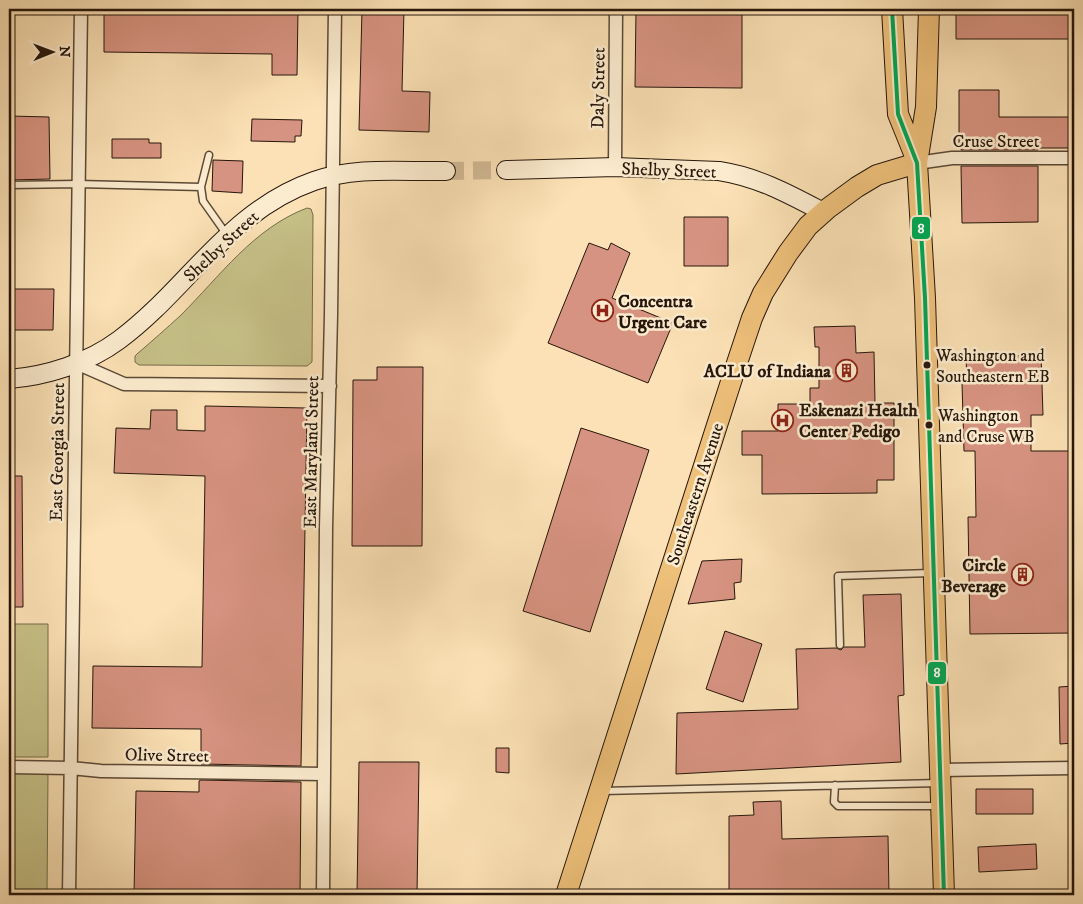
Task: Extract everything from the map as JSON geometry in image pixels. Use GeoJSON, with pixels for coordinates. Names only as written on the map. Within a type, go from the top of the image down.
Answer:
{"type":"FeatureCollection","features":[{"type":"Feature","properties":{"kind":"main road"},"geometry":{"type":"LineString","coordinates":[[892,9],[898,114],[917,163]]}},
{"type":"Feature","properties":{"kind":"main road"},"geometry":{"type":"LineString","coordinates":[[929,9],[930,32],[926,107],[917,163],[925,298],[944,895]]}},
{"type":"Feature","properties":{"kind":"main road","name":"Southeastern Avenue"},"geometry":{"type":"LineString","coordinates":[[566,895],[752,318],[763,293],[788,253],[808,226],[823,212],[857,186],[876,176],[917,163]]}},
{"type":"Feature","properties":{"kind":"main road","name":"Shelby Street"},"geometry":{"type":"LineString","coordinates":[[506,170],[698,169],[735,173],[776,188],[823,212]]}},
{"type":"Feature","properties":{"kind":"main road","name":"Shelby Street"},"geometry":{"type":"LineString","coordinates":[[9,379],[44,374],[76,363],[111,345],[140,323],[226,235],[259,210],[282,196],[314,181],[349,172],[446,171]]}},
{"type":"Feature","properties":{"kind":"street","name":"East Georgia Street"},"geometry":{"type":"LineString","coordinates":[[69,895],[81,9]]}},
{"type":"Feature","properties":{"kind":"street","name":"East Maryland Street"},"geometry":{"type":"LineString","coordinates":[[323,895],[326,528],[330,386],[335,9]]}},
{"type":"Feature","properties":{"kind":"street","name":"Daly Street"},"geometry":{"type":"LineString","coordinates":[[615,168],[616,9]]}},
{"type":"Feature","properties":{"kind":"street","name":"Cruse Street"},"geometry":{"type":"LineString","coordinates":[[917,163],[952,158],[1074,158]]}},
{"type":"Feature","properties":{"kind":"street"},"geometry":{"type":"LineString","coordinates":[[76,363],[124,384],[330,386]]}},
{"type":"Feature","properties":{"kind":"street","name":"Olive Street"},"geometry":{"type":"LineString","coordinates":[[9,767],[71,768],[101,771],[324,774]]}},
{"type":"Feature","properties":{"kind":"street"},"geometry":{"type":"LineString","coordinates":[[940,776],[1074,768]]}},
{"type":"Feature","properties":{"kind":"lane"},"geometry":{"type":"LineString","coordinates":[[209,155],[201,187],[204,201],[226,235]]}},
{"type":"Feature","properties":{"kind":"lane"},"geometry":{"type":"LineString","coordinates":[[9,185],[78,184],[201,187]]}},
{"type":"Feature","properties":{"kind":"lane"},"geometry":{"type":"LineString","coordinates":[[840,645],[838,576],[934,573]]}},
{"type":"Feature","properties":{"kind":"lane"},"geometry":{"type":"LineString","coordinates":[[599,791],[835,785],[940,776]]}},
{"type":"Feature","properties":{"kind":"lane"},"geometry":{"type":"LineString","coordinates":[[835,785],[834,802],[838,806],[941,806]]}},
{"type":"Feature","properties":{"kind":"shaded area"},"geometry":{"type":"Polygon","coordinates":[[[307,208],[311,209],[313,215],[312,362],[307,366],[139,365],[135,362],[135,356],[181,315],[254,240],[288,217],[307,208]]]}},
{"type":"Feature","properties":{"kind":"shaded area"},"geometry":{"type":"Polygon","coordinates":[[[9,624],[48,624],[48,757],[9,757],[9,624]]]}},
{"type":"Feature","properties":{"kind":"shaded area"},"geometry":{"type":"Polygon","coordinates":[[[9,773],[48,773],[47,895],[9,895],[9,773]]]}},
{"type":"Feature","properties":{"kind":"building"},"geometry":{"type":"Polygon","coordinates":[[[156,9],[298,9],[297,75],[272,75],[272,54],[104,52],[104,12],[156,13],[156,9]]]}},
{"type":"Feature","properties":{"kind":"building"},"geometry":{"type":"Polygon","coordinates":[[[362,9],[404,9],[402,91],[430,92],[429,132],[359,130],[362,9]]]}},
{"type":"Feature","properties":{"kind":"building"},"geometry":{"type":"Polygon","coordinates":[[[636,9],[742,9],[742,88],[635,87],[636,9]]]}},
{"type":"Feature","properties":{"kind":"building"},"geometry":{"type":"Polygon","coordinates":[[[956,9],[998,9],[998,14],[1074,14],[1074,39],[956,39],[956,9]]]}},
{"type":"Feature","properties":{"kind":"building"},"geometry":{"type":"Polygon","coordinates":[[[959,90],[999,90],[999,117],[1074,117],[1074,148],[961,150],[961,147],[959,147],[959,90]]]}},
{"type":"Feature","properties":{"kind":"building"},"geometry":{"type":"Polygon","coordinates":[[[9,116],[49,117],[50,179],[9,180],[9,116]]]}},
{"type":"Feature","properties":{"kind":"building"},"geometry":{"type":"Polygon","coordinates":[[[252,119],[302,120],[301,136],[295,136],[295,142],[251,141],[252,119]]]}},
{"type":"Feature","properties":{"kind":"building"},"geometry":{"type":"Polygon","coordinates":[[[112,139],[149,139],[149,143],[161,143],[161,158],[112,158],[112,139]]]}},
{"type":"Feature","properties":{"kind":"building"},"geometry":{"type":"Polygon","coordinates":[[[213,160],[243,161],[242,193],[212,191],[213,160]]]}},
{"type":"Feature","properties":{"kind":"building"},"geometry":{"type":"Polygon","coordinates":[[[961,166],[1038,166],[1038,222],[962,223],[961,166]]]}},
{"type":"Feature","properties":{"kind":"building"},"geometry":{"type":"Polygon","coordinates":[[[684,217],[728,217],[728,266],[684,266],[684,217]]]}},
{"type":"Feature","properties":{"kind":"building","name":"Concentra Urgent Care"},"geometry":{"type":"Polygon","coordinates":[[[589,243],[608,250],[611,243],[630,253],[612,298],[673,323],[648,383],[548,343],[589,243]]]}},
{"type":"Feature","properties":{"kind":"building"},"geometry":{"type":"Polygon","coordinates":[[[9,289],[54,289],[53,330],[9,330],[9,289]]]}},
{"type":"Feature","properties":{"kind":"building"},"geometry":{"type":"Polygon","coordinates":[[[855,326],[856,353],[874,352],[875,403],[894,403],[894,480],[877,480],[877,493],[762,494],[762,455],[742,455],[742,431],[778,431],[778,404],[810,404],[810,388],[819,388],[819,347],[815,347],[814,327],[855,326]]]}},
{"type":"Feature","properties":{"kind":"building","name":"Circle Beverage"},"geometry":{"type":"Polygon","coordinates":[[[1041,355],[1043,415],[1031,415],[1031,451],[1074,451],[1074,633],[970,634],[968,517],[976,517],[975,451],[964,451],[962,383],[967,383],[966,357],[1041,355]]]}},
{"type":"Feature","properties":{"kind":"building"},"geometry":{"type":"Polygon","coordinates":[[[377,367],[423,367],[422,546],[352,546],[353,380],[377,380],[377,367]]]}},
{"type":"Feature","properties":{"kind":"building"},"geometry":{"type":"Polygon","coordinates":[[[205,406],[307,408],[301,766],[201,764],[201,729],[92,728],[93,666],[202,667],[205,476],[114,473],[116,428],[150,429],[151,410],[177,410],[177,430],[205,431],[205,406]]]}},
{"type":"Feature","properties":{"kind":"building"},"geometry":{"type":"Polygon","coordinates":[[[581,428],[649,450],[590,632],[523,611],[581,428]]]}},
{"type":"Feature","properties":{"kind":"building"},"geometry":{"type":"Polygon","coordinates":[[[9,476],[22,476],[23,607],[9,607],[9,476]]]}},
{"type":"Feature","properties":{"kind":"building"},"geometry":{"type":"Polygon","coordinates":[[[742,559],[741,582],[734,583],[735,599],[688,604],[702,561],[742,559]]]}},
{"type":"Feature","properties":{"kind":"building"},"geometry":{"type":"Polygon","coordinates":[[[901,594],[904,695],[898,696],[901,762],[676,774],[677,713],[798,709],[796,649],[836,648],[841,650],[844,647],[865,647],[863,595],[901,594]]]}},
{"type":"Feature","properties":{"kind":"building"},"geometry":{"type":"Polygon","coordinates":[[[725,631],[762,644],[743,702],[706,689],[725,631]]]}},
{"type":"Feature","properties":{"kind":"building"},"geometry":{"type":"Polygon","coordinates":[[[1074,686],[1074,743],[1060,744],[1059,687],[1074,686]]]}},
{"type":"Feature","properties":{"kind":"building"},"geometry":{"type":"Polygon","coordinates":[[[496,748],[509,748],[509,773],[496,772],[496,748]]]}},
{"type":"Feature","properties":{"kind":"building"},"geometry":{"type":"Polygon","coordinates":[[[359,762],[419,762],[417,895],[357,895],[359,762]]]}},
{"type":"Feature","properties":{"kind":"building"},"geometry":{"type":"Polygon","coordinates":[[[199,781],[301,782],[300,895],[134,895],[136,791],[199,792],[199,781]]]}},
{"type":"Feature","properties":{"kind":"building"},"geometry":{"type":"Polygon","coordinates":[[[976,789],[1033,789],[1033,814],[976,814],[976,789]]]}},
{"type":"Feature","properties":{"kind":"building"},"geometry":{"type":"Polygon","coordinates":[[[781,801],[782,839],[888,836],[889,895],[729,895],[729,816],[754,815],[753,802],[781,801]]]}},
{"type":"Feature","properties":{"kind":"building"},"geometry":{"type":"Polygon","coordinates":[[[1036,844],[1037,869],[979,872],[978,847],[1036,844]]]}},
{"type":"Feature","properties":{"kind":"tunnel"},"geometry":{"type":"LineString","coordinates":[[446,171],[506,170]]}},
{"type":"Feature","properties":{"kind":"transit line","name":"8"},"geometry":{"type":"LineString","coordinates":[[892,9],[898,114],[917,163],[925,298],[944,895]]}},
{"type":"Feature","properties":{"kind":"place","name":"Concentra Urgent Care"},"geometry":{"type":"Point","coordinates":[602,311]}},
{"type":"Feature","properties":{"kind":"place","name":"Washington and Southeastern EB"},"geometry":{"type":"Point","coordinates":[927,365]}},
{"type":"Feature","properties":{"kind":"place","name":"ACLU of Indiana"},"geometry":{"type":"Point","coordinates":[847,371]}},
{"type":"Feature","properties":{"kind":"place","name":"Eskenazi Health Center Pedigo"},"geometry":{"type":"Point","coordinates":[783,420]}},
{"type":"Feature","properties":{"kind":"place","name":"Washington and Cruse WB"},"geometry":{"type":"Point","coordinates":[929,425]}},
{"type":"Feature","properties":{"kind":"place","name":"Circle Beverage"},"geometry":{"type":"Point","coordinates":[1022,575]}}]}
